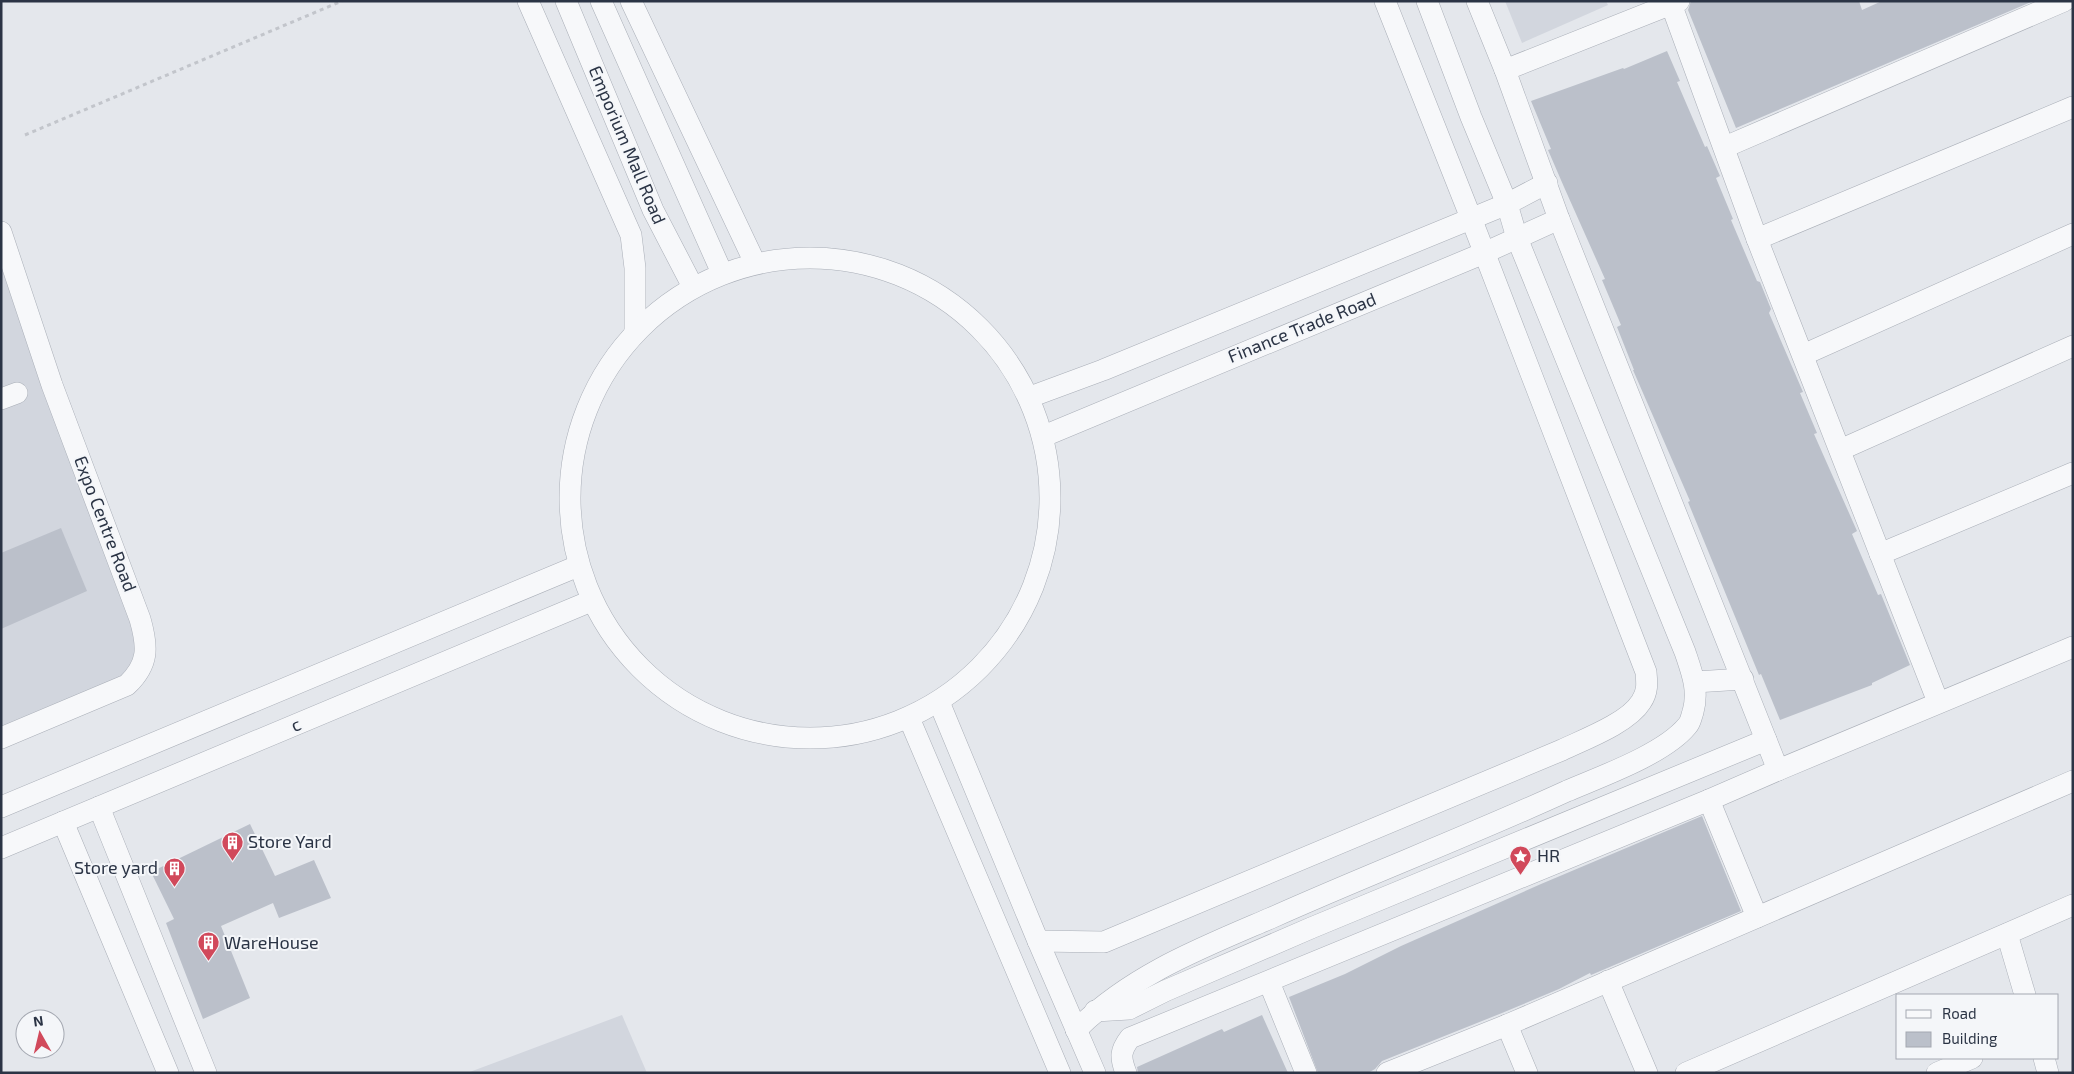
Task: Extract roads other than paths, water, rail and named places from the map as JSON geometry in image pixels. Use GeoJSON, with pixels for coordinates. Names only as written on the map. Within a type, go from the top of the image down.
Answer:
{"type":"FeatureCollection","features":[{"type":"Feature","properties":{"kind":"street"},"geometry":{"type":"LineString","coordinates":[[528,1],[631,235],[635,268],[635,332]]}},
{"type":"Feature","properties":{"kind":"street","name":"Emporium Mall Road"},"geometry":{"type":"LineString","coordinates":[[566,1],[653,210],[693,287]]}},
{"type":"Feature","properties":{"kind":"street"},"geometry":{"type":"LineString","coordinates":[[601,1],[722,273]]}},
{"type":"Feature","properties":{"kind":"street"},"geometry":{"type":"LineString","coordinates":[[631,1],[755,263]]}},
{"type":"Feature","properties":{"kind":"street"},"geometry":{"type":"LineString","coordinates":[[1038,941],[1104,942],[1562,750],[1624,719],[1641,703],[1647,689],[1646,672],[1385,1]]}},
{"type":"Feature","properties":{"kind":"street"},"geometry":{"type":"LineString","coordinates":[[1076,1030],[1095,1012],[1144,976],[1188,954],[1322,895],[1518,814],[1650,753],[1673,740],[1689,724],[1696,701],[1695,682],[1686,652],[1518,238],[1507,204],[1470,117],[1427,1]]}},
{"type":"Feature","properties":{"kind":"street"},"geometry":{"type":"LineString","coordinates":[[1476,1],[1505,70],[1559,219],[1778,770]]}},
{"type":"Feature","properties":{"kind":"street"},"geometry":{"type":"LineString","coordinates":[[1725,146],[2064,1]]}},
{"type":"Feature","properties":{"kind":"street"},"geometry":{"type":"LineString","coordinates":[[1505,70],[1673,2],[1757,239],[1938,702]]}},
{"type":"Feature","properties":{"kind":"street"},"geometry":{"type":"LineString","coordinates":[[1757,239],[2073,106]]}},
{"type":"Feature","properties":{"kind":"street"},"geometry":{"type":"LineString","coordinates":[[1030,397],[1112,366],[1507,204],[1547,183]]}},
{"type":"Feature","properties":{"kind":"street","name":"Finance Trade Road"},"geometry":{"type":"LineString","coordinates":[[1044,436],[1518,238],[1559,219]]}},
{"type":"Feature","properties":{"kind":"street","name":"Expo Centre Road"},"geometry":{"type":"LineString","coordinates":[[1,232],[52,385],[140,620],[145,636],[146,652],[142,665],[135,677],[127,685],[1,738]]}},
{"type":"Feature","properties":{"kind":"street"},"geometry":{"type":"LineString","coordinates":[[1803,355],[2073,234]]}},
{"type":"Feature","properties":{"kind":"street"},"geometry":{"type":"LineString","coordinates":[[810,257],[865,263],[917,282],[963,311],[1002,350],[1030,397],[1044,436],[1052,496],[1045,557],[1023,614],[987,663],[940,702],[908,718],[849,736],[786,738],[726,724],[671,695],[625,653],[591,601],[578,566],[568,504],[575,441],[598,382],[635,332],[693,287],[722,273],[755,263],[810,257]]}},
{"type":"Feature","properties":{"kind":"street"},"geometry":{"type":"LineString","coordinates":[[1840,450],[2073,346]]}},
{"type":"Feature","properties":{"kind":"street"},"geometry":{"type":"LineString","coordinates":[[1880,554],[2073,473]]}},
{"type":"Feature","properties":{"kind":"street"},"geometry":{"type":"LineString","coordinates":[[1,807],[578,566]]}},
{"type":"Feature","properties":{"kind":"street","name":"c"},"geometry":{"type":"LineString","coordinates":[[1,848],[591,601]]}},
{"type":"Feature","properties":{"kind":"street"},"geometry":{"type":"LineString","coordinates":[[1126,1073],[1122,1063],[1122,1049],[1130,1038],[1709,800],[1938,702],[2073,647]]}},
{"type":"Feature","properties":{"kind":"street"},"geometry":{"type":"LineString","coordinates":[[1695,682],[1742,679]]}},
{"type":"Feature","properties":{"kind":"street"},"geometry":{"type":"LineString","coordinates":[[940,702],[1038,941],[1095,1073]]}},
{"type":"Feature","properties":{"kind":"street"},"geometry":{"type":"LineString","coordinates":[[908,718],[1060,1073]]}},
{"type":"Feature","properties":{"kind":"street"},"geometry":{"type":"LineString","coordinates":[[1095,1012],[1129,1009],[1165,991],[1311,928],[1766,740]]}},
{"type":"Feature","properties":{"kind":"street"},"geometry":{"type":"LineString","coordinates":[[1387,1073],[1417,1067],[1507,1024],[2073,781]]}},
{"type":"Feature","properties":{"kind":"street"},"geometry":{"type":"LineString","coordinates":[[1709,800],[1757,917]]}},
{"type":"Feature","properties":{"kind":"street"},"geometry":{"type":"LineString","coordinates":[[99,807],[206,1073]]}},
{"type":"Feature","properties":{"kind":"street"},"geometry":{"type":"LineString","coordinates":[[63,822],[168,1073]]}},
{"type":"Feature","properties":{"kind":"street"},"geometry":{"type":"LineString","coordinates":[[1686,1073],[2073,905]]}},
{"type":"Feature","properties":{"kind":"street"},"geometry":{"type":"LineString","coordinates":[[2007,934],[2025,994]]}},
{"type":"Feature","properties":{"kind":"street"},"geometry":{"type":"LineString","coordinates":[[1608,981],[1647,1073]]}},
{"type":"Feature","properties":{"kind":"street"},"geometry":{"type":"LineString","coordinates":[[1269,982],[1306,1073]]}},
{"type":"Feature","properties":{"kind":"street"},"geometry":{"type":"LineString","coordinates":[[1507,1024],[1527,1073]]}},
{"type":"Feature","properties":{"kind":"street"},"geometry":{"type":"LineString","coordinates":[[1937,1073],[1970,1059]]}},
{"type":"Feature","properties":{"kind":"street"},"geometry":{"type":"LineString","coordinates":[[2044,1059],[2048,1073]]}},
{"type":"Feature","properties":{"kind":"place","name":"Store Yard"},"geometry":{"type":"Point","coordinates":[232,861]}},
{"type":"Feature","properties":{"kind":"place","name":"HR"},"geometry":{"type":"Point","coordinates":[1521,875]}},
{"type":"Feature","properties":{"kind":"place","name":"Store yard"},"geometry":{"type":"Point","coordinates":[174,887]}},
{"type":"Feature","properties":{"kind":"place","name":"WareHouse"},"geometry":{"type":"Point","coordinates":[208,962]}}]}
